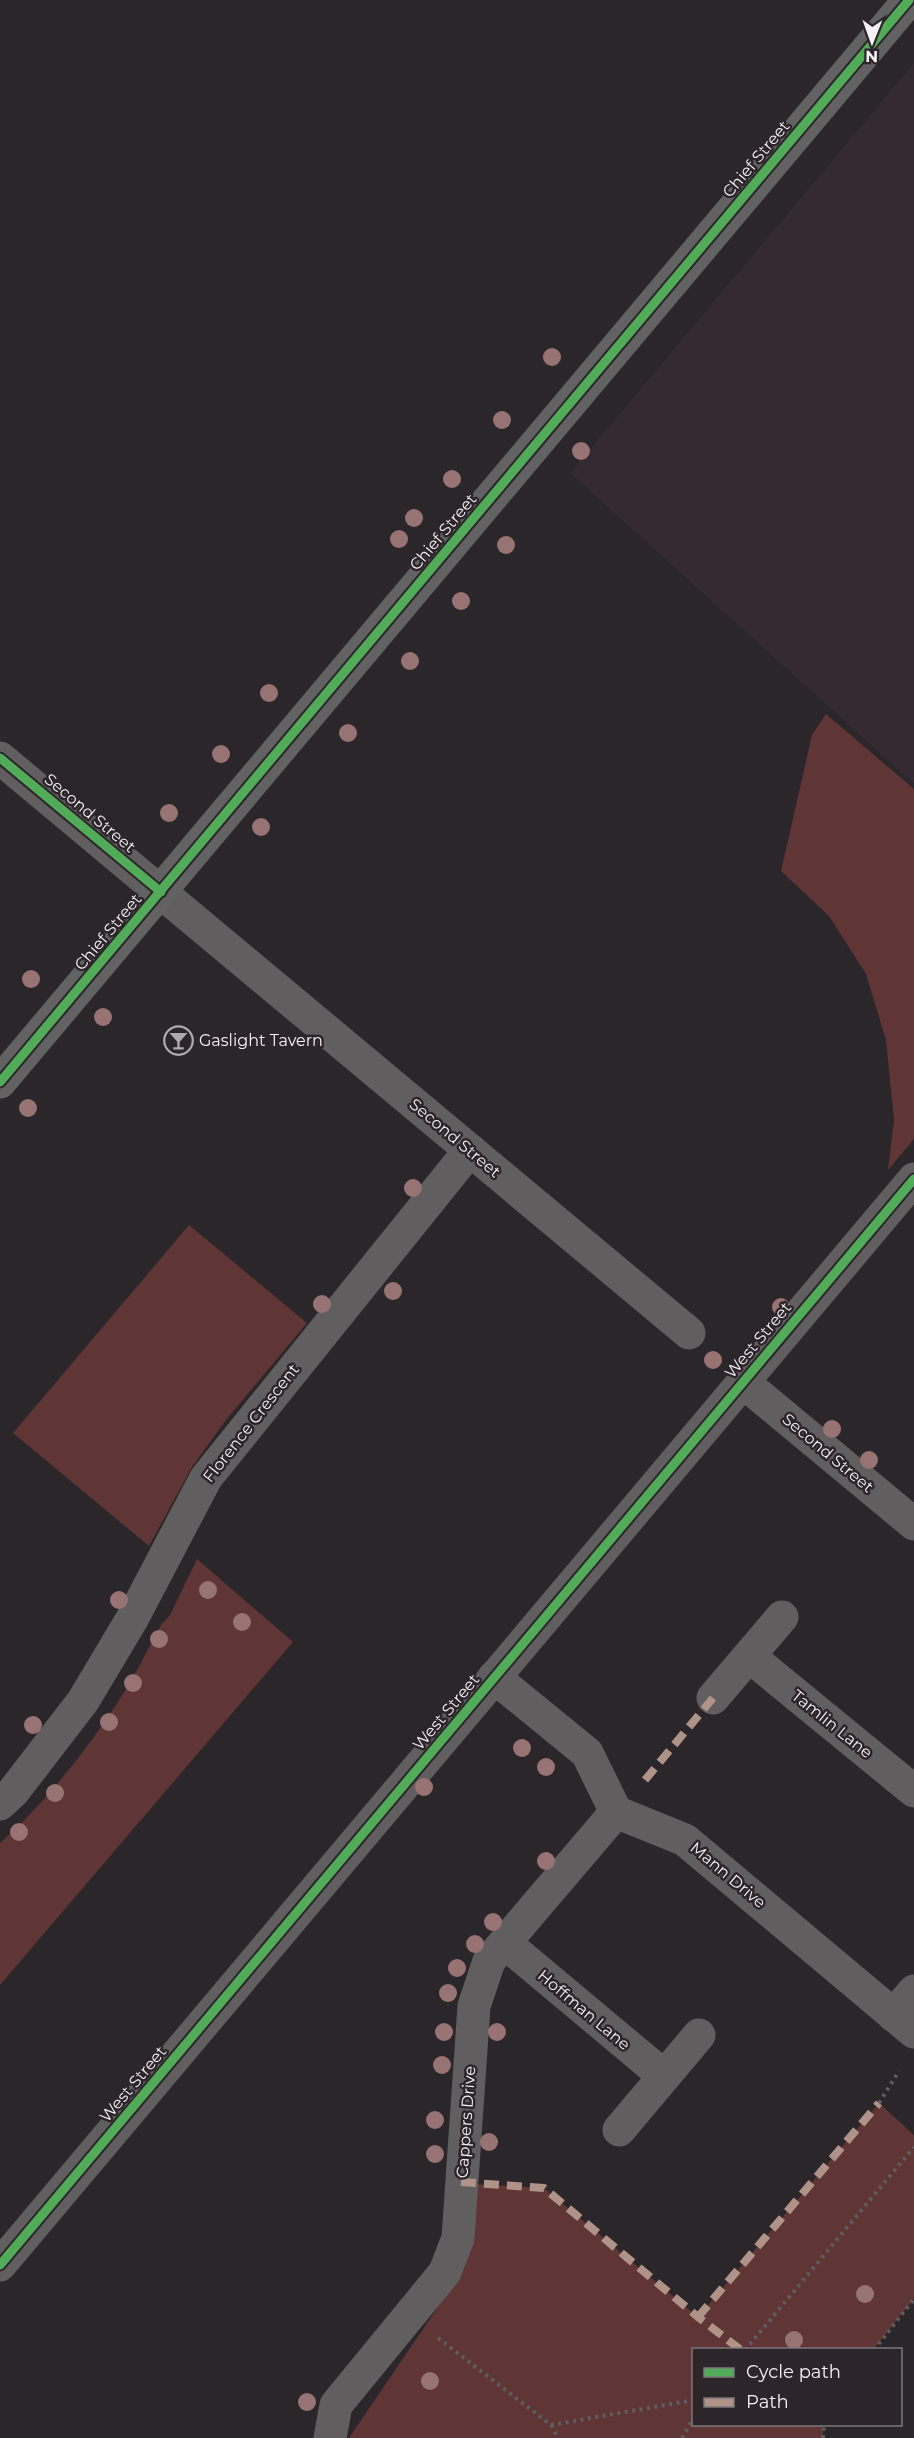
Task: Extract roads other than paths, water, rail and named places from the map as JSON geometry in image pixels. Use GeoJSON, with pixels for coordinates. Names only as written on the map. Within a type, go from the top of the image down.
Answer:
{"type":"FeatureCollection","features":[{"type":"Feature","properties":{"kind":"street","name":"Chief Street"},"geometry":{"type":"LineString","coordinates":[[0,1082],[909,0]]}},
{"type":"Feature","properties":{"kind":"street","name":"Second Street"},"geometry":{"type":"LineString","coordinates":[[0,758],[689,1333]]}},
{"type":"Feature","properties":{"kind":"street","name":"Florence Crescent"},"geometry":{"type":"LineString","coordinates":[[0,1804],[13,1792],[83,1701],[132,1619],[206,1478],[470,1150]]}},
{"type":"Feature","properties":{"kind":"street","name":"West Street"},"geometry":{"type":"LineString","coordinates":[[0,2265],[914,1179]]}},
{"type":"Feature","properties":{"kind":"street","name":"Second Street"},"geometry":{"type":"LineString","coordinates":[[743,1382],[914,1524]]}},
{"type":"Feature","properties":{"kind":"street"},"geometry":{"type":"LineString","coordinates":[[713,1698],[782,1617]]}},
{"type":"Feature","properties":{"kind":"street","name":"Tamlin Lane"},"geometry":{"type":"LineString","coordinates":[[749,1656],[914,1791]]}},
{"type":"Feature","properties":{"kind":"street"},"geometry":{"type":"LineString","coordinates":[[494,1677],[587,1753],[616,1812]]}},
{"type":"Feature","properties":{"kind":"street","name":"Cappers Drive"},"geometry":{"type":"LineString","coordinates":[[330,2438],[336,2405],[445,2272],[458,2238],[474,2006],[489,1961],[616,1812]]}},
{"type":"Feature","properties":{"kind":"street","name":"Mann Drive"},"geometry":{"type":"LineString","coordinates":[[616,1812],[685,1840],[907,2013]]}},
{"type":"Feature","properties":{"kind":"street","name":"Hoffman Lane"},"geometry":{"type":"LineString","coordinates":[[505,1943],[664,2076]]}},
{"type":"Feature","properties":{"kind":"street"},"geometry":{"type":"LineString","coordinates":[[619,2130],[699,2035]]}},
{"type":"Feature","properties":{"kind":"place","name":"Gaslight Tavern"},"geometry":{"type":"Point","coordinates":[178,1040]}}]}
